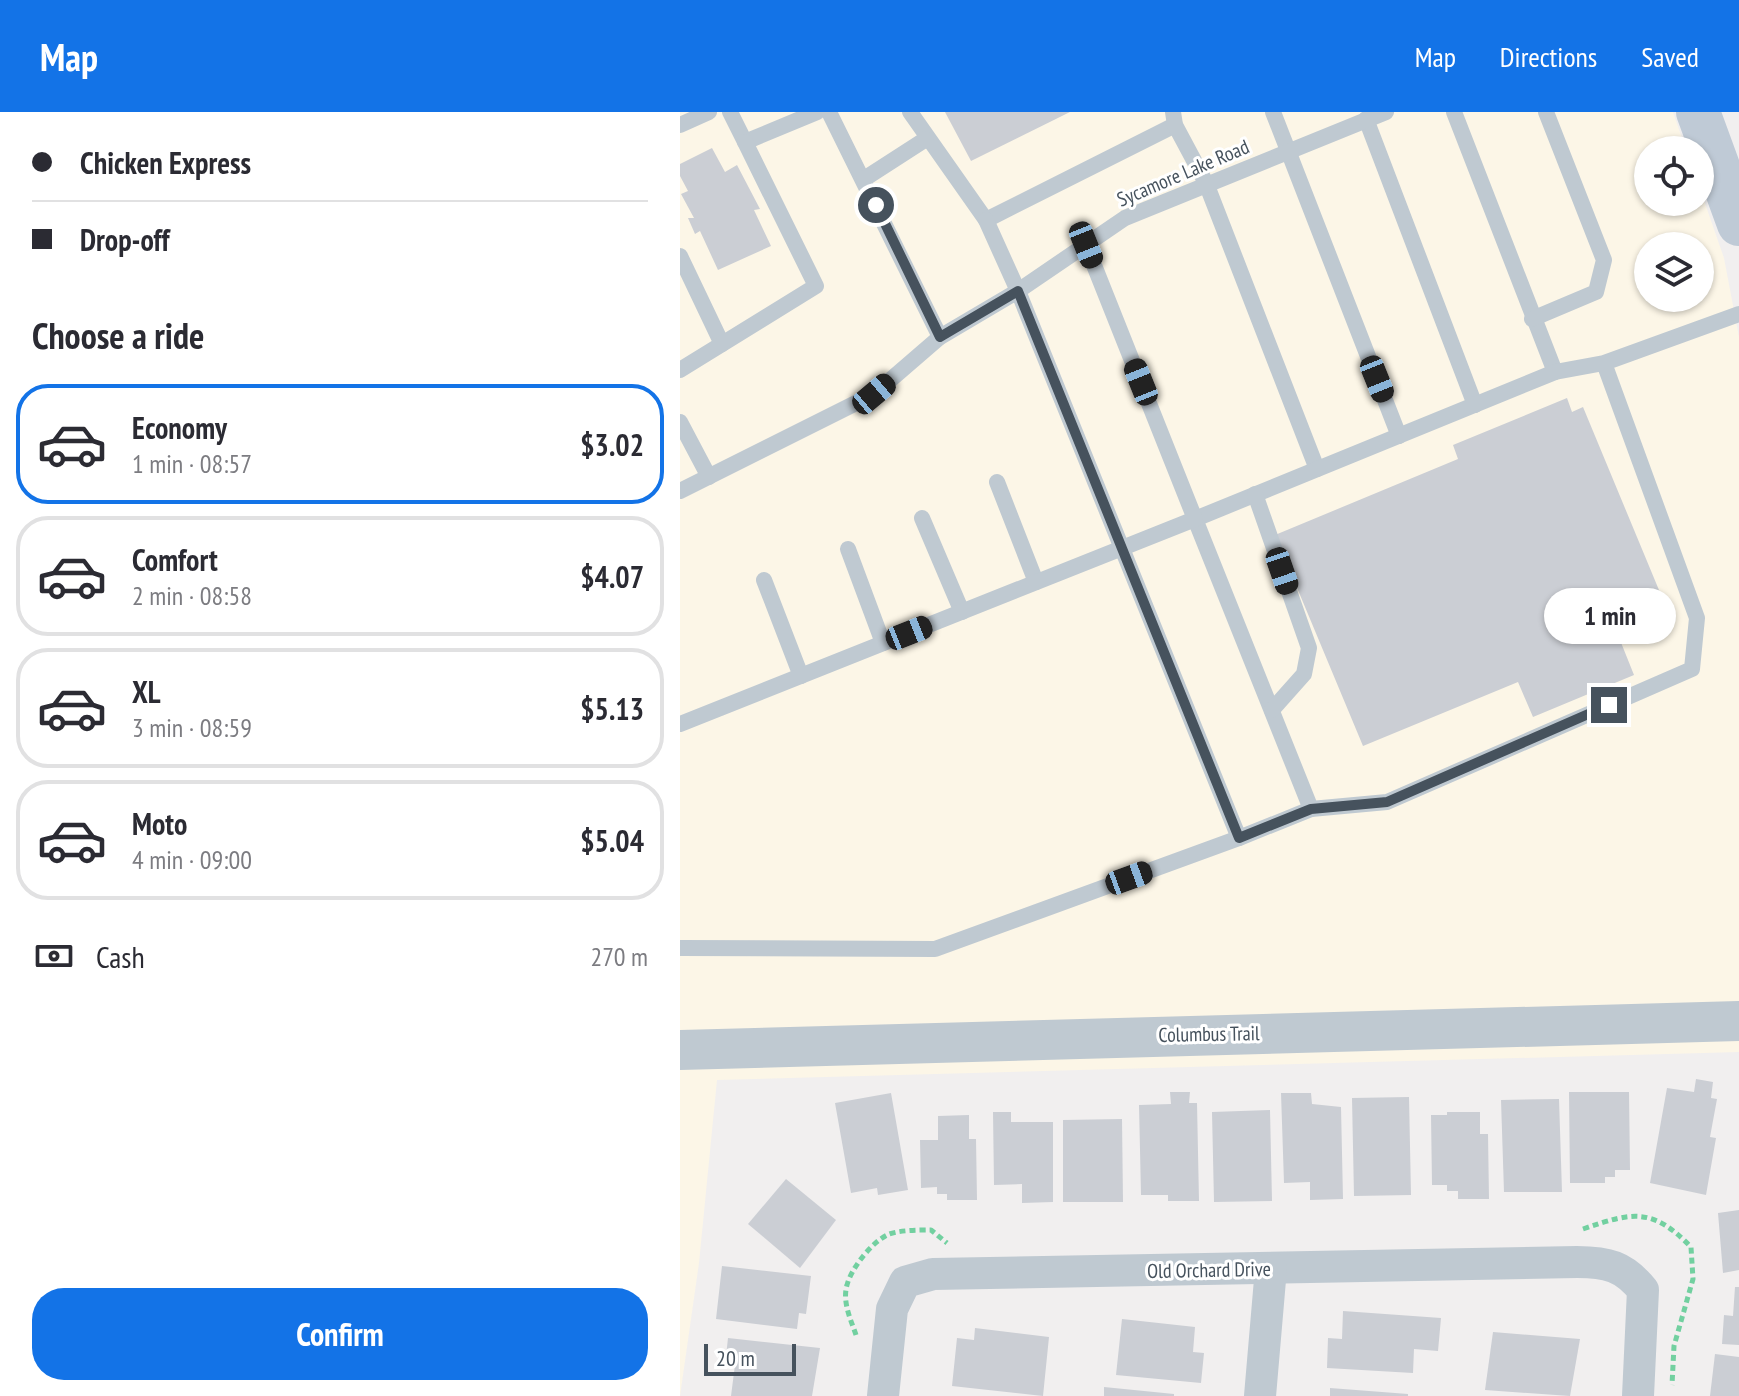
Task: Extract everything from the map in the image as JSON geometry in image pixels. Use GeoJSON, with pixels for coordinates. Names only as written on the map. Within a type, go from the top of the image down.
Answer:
{"type":"FeatureCollection","features":[{"type":"Feature","properties":{"kind":"main road"},"geometry":{"type":"LineString","coordinates":[[1698,112],[1739,224]]}},
{"type":"Feature","properties":{"kind":"street","name":"Columbus Trail"},"geometry":{"type":"LineString","coordinates":[[680,1050],[1739,1021]]}},
{"type":"Feature","properties":{"kind":"street","name":"Old Orchard Drive"},"geometry":{"type":"LineString","coordinates":[[883,1396],[892,1309],[905,1282],[933,1274],[1606,1262],[1629,1272],[1643,1290],[1638,1396]]}},
{"type":"Feature","properties":{"kind":"street"},"geometry":{"type":"LineString","coordinates":[[1260,1396],[1271,1268]]}},
{"type":"Feature","properties":{"kind":"lane"},"geometry":{"type":"LineString","coordinates":[[680,125],[709,112]]}},
{"type":"Feature","properties":{"kind":"lane"},"geometry":{"type":"LineString","coordinates":[[680,370],[816,286],[730,112]]}},
{"type":"Feature","properties":{"kind":"lane"},"geometry":{"type":"LineString","coordinates":[[745,142],[817,112]]}},
{"type":"Feature","properties":{"kind":"lane"},"geometry":{"type":"LineString","coordinates":[[829,112],[940,337]]}},
{"type":"Feature","properties":{"kind":"lane"},"geometry":{"type":"LineString","coordinates":[[910,112],[926,139],[986,220],[1018,291],[1239,838]]}},
{"type":"Feature","properties":{"kind":"lane"},"geometry":{"type":"LineString","coordinates":[[1273,112],[1399,436]]}},
{"type":"Feature","properties":{"kind":"lane","name":"Sycamore Lake Road"},"geometry":{"type":"LineString","coordinates":[[680,491],[874,394],[940,337],[1018,291],[1125,218],[1386,112]]}},
{"type":"Feature","properties":{"kind":"lane"},"geometry":{"type":"LineString","coordinates":[[1454,112],[1555,372]]}},
{"type":"Feature","properties":{"kind":"lane"},"geometry":{"type":"LineString","coordinates":[[1532,319],[1596,292],[1604,260],[1546,112]]}},
{"type":"Feature","properties":{"kind":"lane"},"geometry":{"type":"LineString","coordinates":[[986,220],[1174,119],[1206,183],[1317,469]]}},
{"type":"Feature","properties":{"kind":"lane"},"geometry":{"type":"LineString","coordinates":[[1366,119],[1475,405]]}},
{"type":"Feature","properties":{"kind":"lane"},"geometry":{"type":"LineString","coordinates":[[864,179],[926,139]]}},
{"type":"Feature","properties":{"kind":"lane"},"geometry":{"type":"LineString","coordinates":[[1086,245],[1311,809]]}},
{"type":"Feature","properties":{"kind":"lane"},"geometry":{"type":"LineString","coordinates":[[680,256],[722,344]]}},
{"type":"Feature","properties":{"kind":"lane"},"geometry":{"type":"LineString","coordinates":[[680,724],[1555,372],[1604,363],[1739,314]]}},
{"type":"Feature","properties":{"kind":"lane"},"geometry":{"type":"LineString","coordinates":[[680,948],[935,949],[1311,809],[1387,802],[1692,669],[1697,618],[1604,363]]}},
{"type":"Feature","properties":{"kind":"lane"},"geometry":{"type":"LineString","coordinates":[[680,422],[709,477]]}},
{"type":"Feature","properties":{"kind":"lane"},"geometry":{"type":"LineString","coordinates":[[997,482],[1036,582]]}},
{"type":"Feature","properties":{"kind":"lane"},"geometry":{"type":"LineString","coordinates":[[1255,494],[1309,648],[1304,674],[1272,710]]}},
{"type":"Feature","properties":{"kind":"lane"},"geometry":{"type":"LineString","coordinates":[[922,518],[962,612]]}},
{"type":"Feature","properties":{"kind":"lane"},"geometry":{"type":"LineString","coordinates":[[848,549],[883,643]]}},
{"type":"Feature","properties":{"kind":"lane"},"geometry":{"type":"LineString","coordinates":[[764,580],[801,676]]}},
{"type":"Feature","properties":{"kind":"shaded area"},"geometry":{"type":"Polygon","coordinates":[[[680,112],[1673,112],[1681,136],[1634,136],[1634,216],[1709,216],[1724,258],[1739,337],[1739,1052],[717,1080],[699,1263],[680,1396],[680,112]]]}},
{"type":"Feature","properties":{"kind":"building"},"geometry":{"type":"Polygon","coordinates":[[[945,112],[1070,112],[971,161],[945,112]]]}},
{"type":"Feature","properties":{"kind":"building"},"geometry":{"type":"Polygon","coordinates":[[[712,148],[725,172],[737,165],[760,209],[754,210],[771,246],[718,270],[700,231],[695,234],[688,218],[694,218],[681,194],[688,191],[680,176],[680,164],[712,148]]]}},
{"type":"Feature","properties":{"kind":"building"},"geometry":{"type":"Polygon","coordinates":[[[1567,398],[1572,412],[1583,407],[1671,619],[1620,640],[1634,675],[1533,717],[1518,682],[1363,746],[1275,535],[1458,459],[1453,445],[1567,398]]]}},
{"type":"Feature","properties":{"kind":"building"},"geometry":{"type":"Polygon","coordinates":[[[1696,1079],[1713,1082],[1711,1098],[1717,1099],[1710,1137],[1716,1138],[1706,1195],[1650,1183],[1667,1088],[1694,1092],[1696,1079]]]}},
{"type":"Feature","properties":{"kind":"building"},"geometry":{"type":"Polygon","coordinates":[[[1170,1092],[1190,1092],[1189,1103],[1197,1103],[1199,1201],[1168,1201],[1168,1195],[1141,1195],[1139,1105],[1171,1104],[1170,1092]]]}},
{"type":"Feature","properties":{"kind":"building"},"geometry":{"type":"Polygon","coordinates":[[[1569,1092],[1629,1092],[1630,1170],[1615,1170],[1615,1177],[1605,1177],[1605,1183],[1570,1183],[1569,1092]]]}},
{"type":"Feature","properties":{"kind":"building"},"geometry":{"type":"Polygon","coordinates":[[[891,1093],[908,1190],[878,1195],[877,1188],[851,1193],[835,1103],[891,1093]]]}},
{"type":"Feature","properties":{"kind":"building"},"geometry":{"type":"Polygon","coordinates":[[[1281,1093],[1311,1093],[1312,1104],[1341,1107],[1343,1199],[1310,1200],[1310,1182],[1284,1183],[1281,1093]]]}},
{"type":"Feature","properties":{"kind":"building"},"geometry":{"type":"Polygon","coordinates":[[[1409,1097],[1411,1195],[1354,1196],[1352,1098],[1409,1097]]]}},
{"type":"Feature","properties":{"kind":"building"},"geometry":{"type":"Polygon","coordinates":[[[1559,1099],[1562,1192],[1504,1192],[1501,1100],[1559,1099]]]}},
{"type":"Feature","properties":{"kind":"building"},"geometry":{"type":"Polygon","coordinates":[[[1270,1110],[1272,1201],[1214,1202],[1212,1112],[1270,1110]]]}},
{"type":"Feature","properties":{"kind":"building"},"geometry":{"type":"Polygon","coordinates":[[[993,1112],[1011,1112],[1011,1122],[1053,1122],[1053,1202],[1022,1203],[1022,1184],[994,1185],[993,1112]]]}},
{"type":"Feature","properties":{"kind":"building"},"geometry":{"type":"Polygon","coordinates":[[[1447,1112],[1480,1112],[1480,1134],[1488,1134],[1489,1199],[1458,1199],[1458,1191],[1447,1191],[1447,1185],[1432,1185],[1431,1115],[1447,1115],[1447,1112]]]}},
{"type":"Feature","properties":{"kind":"building"},"geometry":{"type":"Polygon","coordinates":[[[969,1115],[969,1139],[976,1139],[977,1200],[947,1200],[947,1194],[937,1194],[937,1187],[921,1188],[920,1140],[938,1140],[938,1116],[969,1115]]]}},
{"type":"Feature","properties":{"kind":"building"},"geometry":{"type":"Polygon","coordinates":[[[1122,1119],[1123,1202],[1063,1202],[1063,1120],[1122,1119]]]}},
{"type":"Feature","properties":{"kind":"building"},"geometry":{"type":"Polygon","coordinates":[[[786,1179],[836,1220],[800,1268],[748,1224],[786,1179]]]}},
{"type":"Feature","properties":{"kind":"building"},"geometry":{"type":"Polygon","coordinates":[[[1739,1210],[1739,1270],[1723,1273],[1718,1213],[1739,1210]]]}},
{"type":"Feature","properties":{"kind":"building"},"geometry":{"type":"Polygon","coordinates":[[[722,1266],[811,1276],[806,1314],[799,1313],[797,1329],[716,1319],[722,1266]]]}},
{"type":"Feature","properties":{"kind":"building"},"geometry":{"type":"Polygon","coordinates":[[[1735,1287],[1739,1287],[1739,1345],[1722,1344],[1724,1315],[1733,1316],[1735,1287]]]}},
{"type":"Feature","properties":{"kind":"building"},"geometry":{"type":"Polygon","coordinates":[[[1343,1311],[1441,1318],[1438,1351],[1414,1349],[1413,1373],[1327,1368],[1328,1338],[1342,1339],[1343,1311]]]}},
{"type":"Feature","properties":{"kind":"building"},"geometry":{"type":"Polygon","coordinates":[[[1122,1319],[1195,1327],[1193,1352],[1204,1353],[1201,1383],[1116,1375],[1122,1319]]]}},
{"type":"Feature","properties":{"kind":"building"},"geometry":{"type":"Polygon","coordinates":[[[975,1328],[1049,1337],[1043,1396],[952,1386],[957,1338],[974,1340],[975,1328]]]}},
{"type":"Feature","properties":{"kind":"building"},"geometry":{"type":"Polygon","coordinates":[[[1493,1332],[1580,1339],[1570,1396],[1485,1390],[1493,1332]]]}},
{"type":"Feature","properties":{"kind":"building"},"geometry":{"type":"Polygon","coordinates":[[[728,1338],[820,1348],[812,1396],[731,1396],[736,1357],[726,1356],[728,1338]]]}},
{"type":"Feature","properties":{"kind":"building"},"geometry":{"type":"Polygon","coordinates":[[[1715,1354],[1739,1357],[1739,1396],[1710,1396],[1715,1354]]]}},
{"type":"Feature","properties":{"kind":"building"},"geometry":{"type":"Polygon","coordinates":[[[1104,1387],[1174,1394],[1174,1396],[1104,1396],[1104,1387]]]}},
{"type":"Feature","properties":{"kind":"building"},"geometry":{"type":"Polygon","coordinates":[[[1330,1388],[1408,1394],[1408,1396],[1330,1396],[1330,1388]]]}},
{"type":"Feature","properties":{"kind":"route"},"geometry":{"type":"LineString","coordinates":[[876,205],[940,337],[1018,291],[1239,838],[1311,809],[1387,802],[1609,705]]}}]}
